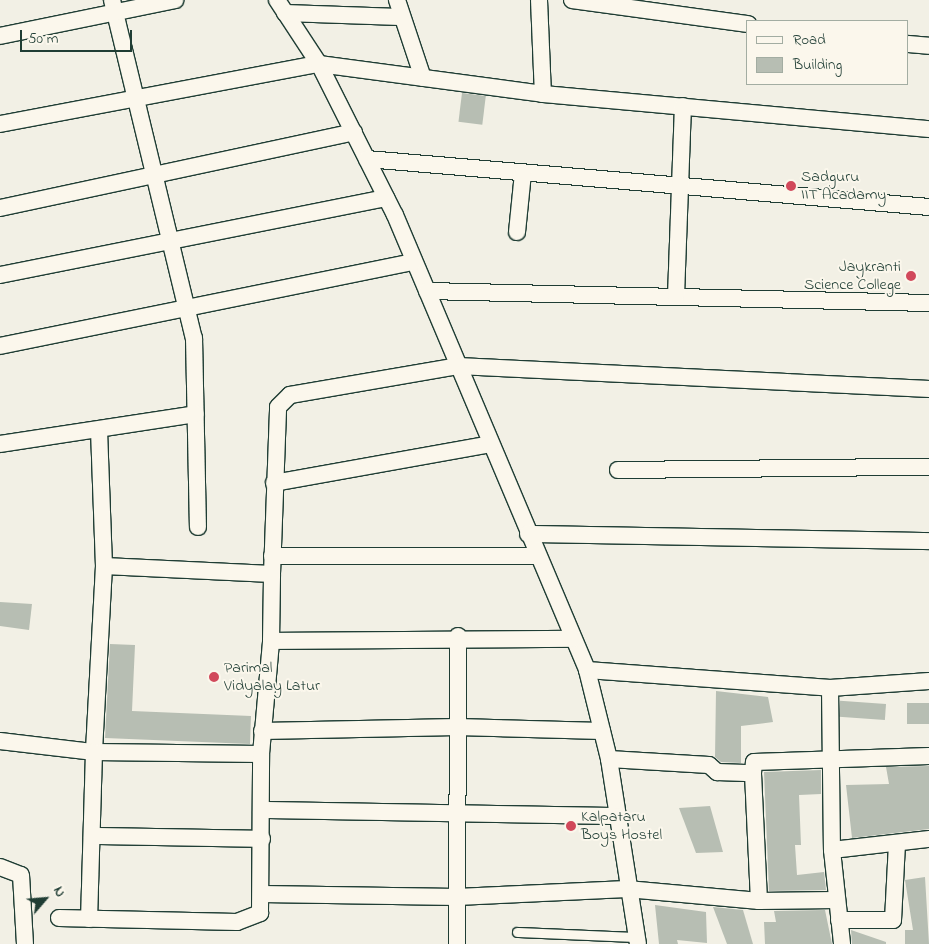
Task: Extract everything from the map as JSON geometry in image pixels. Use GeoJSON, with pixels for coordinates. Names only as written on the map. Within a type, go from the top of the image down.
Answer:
{"type":"FeatureCollection","features":[{"type":"Feature","properties":{"kind":"street"},"geometry":{"type":"LineString","coordinates":[[0,36],[114,6],[175,0]]}},
{"type":"Feature","properties":{"kind":"street"},"geometry":{"type":"LineString","coordinates":[[396,0],[400,17],[423,78]]}},
{"type":"Feature","properties":{"kind":"street"},"geometry":{"type":"LineString","coordinates":[[539,0],[543,94]]}},
{"type":"Feature","properties":{"kind":"street"},"geometry":{"type":"LineString","coordinates":[[572,0],[746,24]]}},
{"type":"Feature","properties":{"kind":"street"},"geometry":{"type":"LineString","coordinates":[[114,6],[138,97],[194,338],[198,527]]}},
{"type":"Feature","properties":{"kind":"street"},"geometry":{"type":"LineString","coordinates":[[281,6],[400,17]]}},
{"type":"Feature","properties":{"kind":"street"},"geometry":{"type":"LineString","coordinates":[[281,6],[319,64],[386,198],[587,670],[609,759],[627,889],[637,941]]}},
{"type":"Feature","properties":{"kind":"street"},"geometry":{"type":"LineString","coordinates":[[909,44],[929,46]]}},
{"type":"Feature","properties":{"kind":"street"},"geometry":{"type":"LineString","coordinates":[[0,124],[319,64],[543,94],[929,129]]}},
{"type":"Feature","properties":{"kind":"street"},"geometry":{"type":"LineString","coordinates":[[676,296],[683,106]]}},
{"type":"Feature","properties":{"kind":"street"},"geometry":{"type":"LineString","coordinates":[[0,208],[157,178],[354,132]]}},
{"type":"Feature","properties":{"kind":"street"},"geometry":{"type":"LineString","coordinates":[[367,159],[929,207]]}},
{"type":"Feature","properties":{"kind":"street"},"geometry":{"type":"LineString","coordinates":[[517,232],[523,173]]}},
{"type":"Feature","properties":{"kind":"street"},"geometry":{"type":"LineString","coordinates":[[0,275],[171,238],[386,198]]}},
{"type":"Feature","properties":{"kind":"street"},"geometry":{"type":"LineString","coordinates":[[0,346],[414,262]]}},
{"type":"Feature","properties":{"kind":"street"},"geometry":{"type":"LineString","coordinates":[[427,292],[929,303]]}},
{"type":"Feature","properties":{"kind":"street"},"geometry":{"type":"LineString","coordinates":[[59,918],[248,920],[260,913],[262,894],[261,754],[271,640],[274,483],[278,407],[290,395],[458,366],[929,389]]}},
{"type":"Feature","properties":{"kind":"street"},"geometry":{"type":"LineString","coordinates":[[0,444],[196,414]]}},
{"type":"Feature","properties":{"kind":"street"},"geometry":{"type":"LineString","coordinates":[[89,919],[94,752],[104,566],[99,430]]}},
{"type":"Feature","properties":{"kind":"street"},"geometry":{"type":"LineString","coordinates":[[274,483],[490,444]]}},
{"type":"Feature","properties":{"kind":"street"},"geometry":{"type":"LineString","coordinates":[[618,470],[929,467]]}},
{"type":"Feature","properties":{"kind":"street"},"geometry":{"type":"LineString","coordinates":[[528,534],[929,541]]}},
{"type":"Feature","properties":{"kind":"street"},"geometry":{"type":"LineString","coordinates":[[272,556],[538,556]]}},
{"type":"Feature","properties":{"kind":"street"},"geometry":{"type":"LineString","coordinates":[[104,566],[272,574]]}},
{"type":"Feature","properties":{"kind":"street"},"geometry":{"type":"LineString","coordinates":[[271,640],[458,636],[573,639]]}},
{"type":"Feature","properties":{"kind":"street"},"geometry":{"type":"LineString","coordinates":[[457,944],[458,636]]}},
{"type":"Feature","properties":{"kind":"street"},"geometry":{"type":"LineString","coordinates":[[587,670],[830,688],[929,681]]}},
{"type":"Feature","properties":{"kind":"street"},"geometry":{"type":"LineString","coordinates":[[830,688],[832,850],[835,900],[842,944]]}},
{"type":"Feature","properties":{"kind":"street"},"geometry":{"type":"LineString","coordinates":[[262,731],[457,727],[602,731]]}},
{"type":"Feature","properties":{"kind":"street"},"geometry":{"type":"LineString","coordinates":[[0,741],[94,752],[261,754]]}},
{"type":"Feature","properties":{"kind":"street"},"geometry":{"type":"LineString","coordinates":[[759,901],[754,762],[929,756]]}},
{"type":"Feature","properties":{"kind":"street"},"geometry":{"type":"LineString","coordinates":[[609,759],[710,765],[717,772],[753,773]]}},
{"type":"Feature","properties":{"kind":"street"},"geometry":{"type":"LineString","coordinates":[[261,810],[457,811],[618,816]]}},
{"type":"Feature","properties":{"kind":"street"},"geometry":{"type":"LineString","coordinates":[[92,836],[262,839]]}},
{"type":"Feature","properties":{"kind":"street"},"geometry":{"type":"LineString","coordinates":[[832,850],[929,839]]}},
{"type":"Feature","properties":{"kind":"street"},"geometry":{"type":"LineString","coordinates":[[839,920],[893,920],[897,843]]}},
{"type":"Feature","properties":{"kind":"street"},"geometry":{"type":"LineString","coordinates":[[0,867],[21,875],[25,944]]}},
{"type":"Feature","properties":{"kind":"street"},"geometry":{"type":"LineString","coordinates":[[262,894],[457,897],[627,889],[759,901],[835,900]]}},
{"type":"Feature","properties":{"kind":"lane"},"geometry":{"type":"LineString","coordinates":[[517,932],[637,941]]}},
{"type":"Feature","properties":{"kind":"building"},"geometry":{"type":"Polygon","coordinates":[[[462,93],[486,96],[482,125],[458,122],[462,93]]]}},
{"type":"Feature","properties":{"kind":"building"},"geometry":{"type":"Polygon","coordinates":[[[0,602],[32,604],[29,630],[0,626],[0,602]]]}},
{"type":"Feature","properties":{"kind":"building"},"geometry":{"type":"Polygon","coordinates":[[[110,644],[135,645],[132,711],[251,716],[250,744],[105,738],[110,644]]]}},
{"type":"Feature","properties":{"kind":"building"},"geometry":{"type":"Polygon","coordinates":[[[716,691],[768,697],[773,722],[741,726],[741,763],[721,762],[715,757],[716,691]]]}},
{"type":"Feature","properties":{"kind":"building"},"geometry":{"type":"Polygon","coordinates":[[[840,701],[886,704],[885,720],[839,717],[840,701]]]}},
{"type":"Feature","properties":{"kind":"building"},"geometry":{"type":"Polygon","coordinates":[[[907,703],[929,703],[929,724],[907,724],[907,703]]]}},
{"type":"Feature","properties":{"kind":"building"},"geometry":{"type":"Polygon","coordinates":[[[929,766],[929,829],[852,838],[846,785],[889,784],[886,767],[929,766]]]}},
{"type":"Feature","properties":{"kind":"building"},"geometry":{"type":"Polygon","coordinates":[[[821,770],[821,794],[799,795],[801,845],[795,845],[797,875],[824,872],[826,890],[769,891],[764,772],[821,770]]]}},
{"type":"Feature","properties":{"kind":"building"},"geometry":{"type":"Polygon","coordinates":[[[710,806],[723,852],[696,853],[679,808],[710,806]]]}},
{"type":"Feature","properties":{"kind":"building"},"geometry":{"type":"Polygon","coordinates":[[[925,877],[929,944],[905,944],[905,930],[913,930],[905,880],[925,877]]]}},
{"type":"Feature","properties":{"kind":"building"},"geometry":{"type":"Polygon","coordinates":[[[655,905],[706,912],[707,943],[677,940],[678,944],[659,944],[655,905]]]}},
{"type":"Feature","properties":{"kind":"building"},"geometry":{"type":"Polygon","coordinates":[[[713,907],[743,910],[753,944],[727,944],[713,907]]]}},
{"type":"Feature","properties":{"kind":"building"},"geometry":{"type":"Polygon","coordinates":[[[825,910],[832,944],[765,944],[764,922],[776,922],[774,911],[825,910]]]}},
{"type":"Feature","properties":{"kind":"building"},"geometry":{"type":"Polygon","coordinates":[[[851,930],[886,942],[886,944],[852,944],[851,930]]]}},
{"type":"Feature","properties":{"kind":"place","name":"Sadguru IIT Acadamy"},"geometry":{"type":"Point","coordinates":[791,186]}},
{"type":"Feature","properties":{"kind":"place","name":"Jaykranti Science College"},"geometry":{"type":"Point","coordinates":[911,276]}},
{"type":"Feature","properties":{"kind":"place","name":"Parimal Vidyalay Latur"},"geometry":{"type":"Point","coordinates":[214,677]}},
{"type":"Feature","properties":{"kind":"place","name":"Kalpataru Boys Hostel"},"geometry":{"type":"Point","coordinates":[571,826]}}]}
